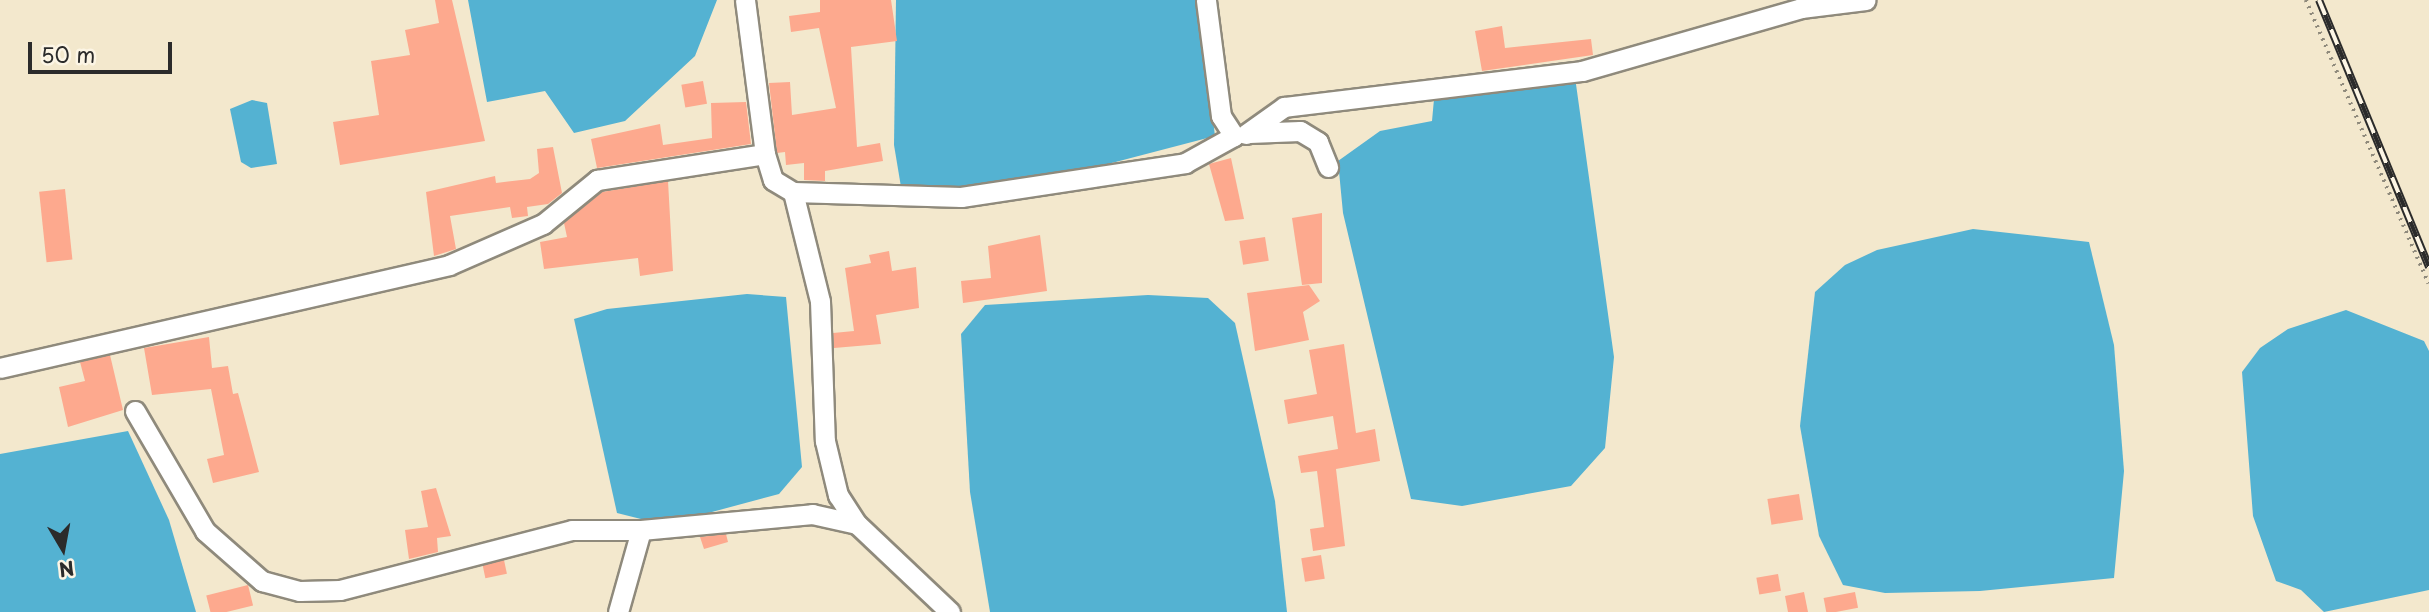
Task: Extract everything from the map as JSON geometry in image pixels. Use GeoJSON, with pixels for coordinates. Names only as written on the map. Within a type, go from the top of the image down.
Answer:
{"type":"FeatureCollection","features":[{"type":"Feature","properties":{"kind":"street"},"geometry":{"type":"LineString","coordinates":[[745,0],[765,154],[773,180],[793,192],[1014,193],[1185,163],[1240,135],[1284,107],[1582,71],[1801,8],[1866,0]]}},
{"type":"Feature","properties":{"kind":"street"},"geometry":{"type":"LineString","coordinates":[[1206,0],[1221,116],[1240,135],[1300,131],[1318,142],[1328,167]]}},
{"type":"Feature","properties":{"kind":"street"},"geometry":{"type":"LineString","coordinates":[[0,368],[449,265],[543,224],[597,180],[765,154]]}},
{"type":"Feature","properties":{"kind":"street"},"geometry":{"type":"LineString","coordinates":[[793,192],[820,301],[825,441],[838,495],[856,524],[950,612]]}},
{"type":"Feature","properties":{"kind":"street"},"geometry":{"type":"LineString","coordinates":[[135,411],[205,531],[262,581],[300,591],[340,590],[572,530],[641,530],[800,514],[856,524]]}},
{"type":"Feature","properties":{"kind":"street"},"geometry":{"type":"LineString","coordinates":[[618,612],[641,530]]}},
{"type":"Feature","properties":{"kind":"path"},"geometry":{"type":"LineString","coordinates":[[2306,0],[2429,284]]}},
{"type":"Feature","properties":{"kind":"water"},"geometry":{"type":"Polygon","coordinates":[[[468,0],[717,0],[695,56],[625,121],[574,133],[545,91],[487,102],[468,0]]]}},
{"type":"Feature","properties":{"kind":"water"},"geometry":{"type":"Polygon","coordinates":[[[896,0],[1198,0],[1215,136],[1039,182],[935,191],[901,187],[894,145],[896,0]]]}},
{"type":"Feature","properties":{"kind":"water"},"geometry":{"type":"Polygon","coordinates":[[[1575,77],[1614,357],[1605,448],[1571,486],[1462,506],[1411,499],[1343,213],[1338,161],[1380,131],[1432,121],[1434,99],[1575,77]]]}},
{"type":"Feature","properties":{"kind":"water"},"geometry":{"type":"Polygon","coordinates":[[[252,100],[267,103],[277,164],[251,168],[241,162],[230,109],[252,100]]]}},
{"type":"Feature","properties":{"kind":"water"},"geometry":{"type":"Polygon","coordinates":[[[1973,229],[2089,242],[2114,345],[2124,471],[2114,578],[1980,591],[1885,593],[1843,585],[1819,536],[1800,426],[1815,292],[1845,265],[1877,250],[1973,229]]]}},
{"type":"Feature","properties":{"kind":"water"},"geometry":{"type":"Polygon","coordinates":[[[747,294],[786,297],[802,467],[779,494],[697,516],[653,522],[617,513],[574,319],[607,309],[747,294]]]}},
{"type":"Feature","properties":{"kind":"water"},"geometry":{"type":"Polygon","coordinates":[[[1148,295],[1208,298],[1235,323],[1275,501],[1287,612],[990,612],[970,492],[961,334],[985,305],[1148,295]]]}},
{"type":"Feature","properties":{"kind":"water"},"geometry":{"type":"Polygon","coordinates":[[[2346,310],[2424,341],[2429,351],[2429,590],[2324,612],[2301,590],[2276,581],[2253,516],[2242,372],[2260,348],[2288,329],[2346,310]]]}},
{"type":"Feature","properties":{"kind":"water"},"geometry":{"type":"Polygon","coordinates":[[[128,431],[169,520],[196,612],[0,612],[0,454],[128,431]]]}},
{"type":"Feature","properties":{"kind":"building"},"geometry":{"type":"Polygon","coordinates":[[[435,0],[452,0],[485,141],[340,165],[333,122],[379,115],[371,61],[410,55],[405,30],[439,23],[435,0]]]}},
{"type":"Feature","properties":{"kind":"building"},"geometry":{"type":"Polygon","coordinates":[[[820,0],[891,0],[897,41],[851,47],[857,147],[880,143],[883,161],[825,171],[825,181],[804,180],[804,163],[786,165],[785,152],[777,153],[769,83],[790,82],[792,115],[836,108],[819,28],[791,32],[789,16],[820,12],[820,0]]]}},
{"type":"Feature","properties":{"kind":"building"},"geometry":{"type":"Polygon","coordinates":[[[1502,26],[1505,48],[1591,39],[1593,55],[1482,71],[1475,31],[1502,26]]]}},
{"type":"Feature","properties":{"kind":"building"},"geometry":{"type":"Polygon","coordinates":[[[703,81],[707,104],[685,107],[681,85],[703,81]]]}},
{"type":"Feature","properties":{"kind":"building"},"geometry":{"type":"Polygon","coordinates":[[[746,102],[751,144],[597,168],[591,139],[660,124],[663,145],[712,138],[711,103],[746,102]]]}},
{"type":"Feature","properties":{"kind":"building"},"geometry":{"type":"Polygon","coordinates":[[[553,147],[562,193],[548,204],[527,207],[528,216],[512,218],[510,207],[450,216],[456,249],[434,256],[426,192],[495,176],[496,183],[530,179],[539,173],[537,149],[553,147]]]}},
{"type":"Feature","properties":{"kind":"building"},"geometry":{"type":"Polygon","coordinates":[[[1231,158],[1244,219],[1225,221],[1209,164],[1231,158]]]}},
{"type":"Feature","properties":{"kind":"building"},"geometry":{"type":"Polygon","coordinates":[[[668,181],[673,271],[640,276],[638,258],[544,269],[540,242],[567,237],[564,223],[602,192],[668,181]]]}},
{"type":"Feature","properties":{"kind":"building"},"geometry":{"type":"Polygon","coordinates":[[[65,189],[72,260],[47,262],[39,192],[65,189]]]}},
{"type":"Feature","properties":{"kind":"building"},"geometry":{"type":"Polygon","coordinates":[[[1322,213],[1322,283],[1302,285],[1292,218],[1322,213]]]}},
{"type":"Feature","properties":{"kind":"building"},"geometry":{"type":"Polygon","coordinates":[[[1040,235],[1047,291],[963,303],[961,281],[991,278],[988,246],[1040,235]]]}},
{"type":"Feature","properties":{"kind":"building"},"geometry":{"type":"Polygon","coordinates":[[[1265,237],[1269,261],[1243,265],[1239,241],[1265,237]]]}},
{"type":"Feature","properties":{"kind":"building"},"geometry":{"type":"Polygon","coordinates":[[[889,251],[892,271],[916,267],[919,308],[876,315],[881,344],[834,348],[833,333],[854,331],[845,268],[871,263],[869,255],[889,251]]]}},
{"type":"Feature","properties":{"kind":"building"},"geometry":{"type":"Polygon","coordinates":[[[1309,285],[1320,301],[1303,312],[1309,340],[1255,351],[1247,293],[1309,285]]]}},
{"type":"Feature","properties":{"kind":"building"},"geometry":{"type":"Polygon","coordinates":[[[209,337],[212,368],[228,366],[233,394],[238,393],[259,472],[213,483],[207,459],[224,455],[211,389],[152,395],[144,348],[209,337]]]}},
{"type":"Feature","properties":{"kind":"building"},"geometry":{"type":"Polygon","coordinates":[[[1344,344],[1356,433],[1375,429],[1380,461],[1336,469],[1345,546],[1313,551],[1310,529],[1324,527],[1317,471],[1301,473],[1298,456],[1338,449],[1333,416],[1288,424],[1284,400],[1317,394],[1309,350],[1344,344]]]}},
{"type":"Feature","properties":{"kind":"building"},"geometry":{"type":"Polygon","coordinates":[[[110,355],[123,410],[68,427],[59,387],[85,381],[80,362],[110,355]]]}},
{"type":"Feature","properties":{"kind":"building"},"geometry":{"type":"Polygon","coordinates":[[[436,488],[451,536],[437,538],[438,552],[409,559],[405,530],[428,527],[421,491],[436,488]]]}},
{"type":"Feature","properties":{"kind":"building"},"geometry":{"type":"Polygon","coordinates":[[[1799,494],[1803,520],[1771,525],[1767,499],[1799,494]]]}},
{"type":"Feature","properties":{"kind":"building"},"geometry":{"type":"Polygon","coordinates":[[[726,534],[728,542],[704,549],[700,537],[726,534]]]}},
{"type":"Feature","properties":{"kind":"building"},"geometry":{"type":"Polygon","coordinates":[[[1321,555],[1325,579],[1305,582],[1301,558],[1321,555]]]}},
{"type":"Feature","properties":{"kind":"building"},"geometry":{"type":"Polygon","coordinates":[[[504,560],[507,574],[485,578],[482,565],[504,560]]]}},
{"type":"Feature","properties":{"kind":"building"},"geometry":{"type":"Polygon","coordinates":[[[1778,574],[1781,591],[1759,595],[1756,578],[1778,574]]]}},
{"type":"Feature","properties":{"kind":"building"},"geometry":{"type":"Polygon","coordinates":[[[248,585],[253,605],[227,612],[210,612],[206,595],[248,585]]]}},
{"type":"Feature","properties":{"kind":"building"},"geometry":{"type":"Polygon","coordinates":[[[1804,592],[1808,612],[1788,612],[1785,596],[1804,592]]]}},
{"type":"Feature","properties":{"kind":"building"},"geometry":{"type":"Polygon","coordinates":[[[1855,592],[1858,608],[1826,612],[1824,598],[1855,592]]]}},
{"type":"Feature","properties":{"kind":"railway"},"geometry":{"type":"LineString","coordinates":[[2319,0],[2429,267]]}}]}
